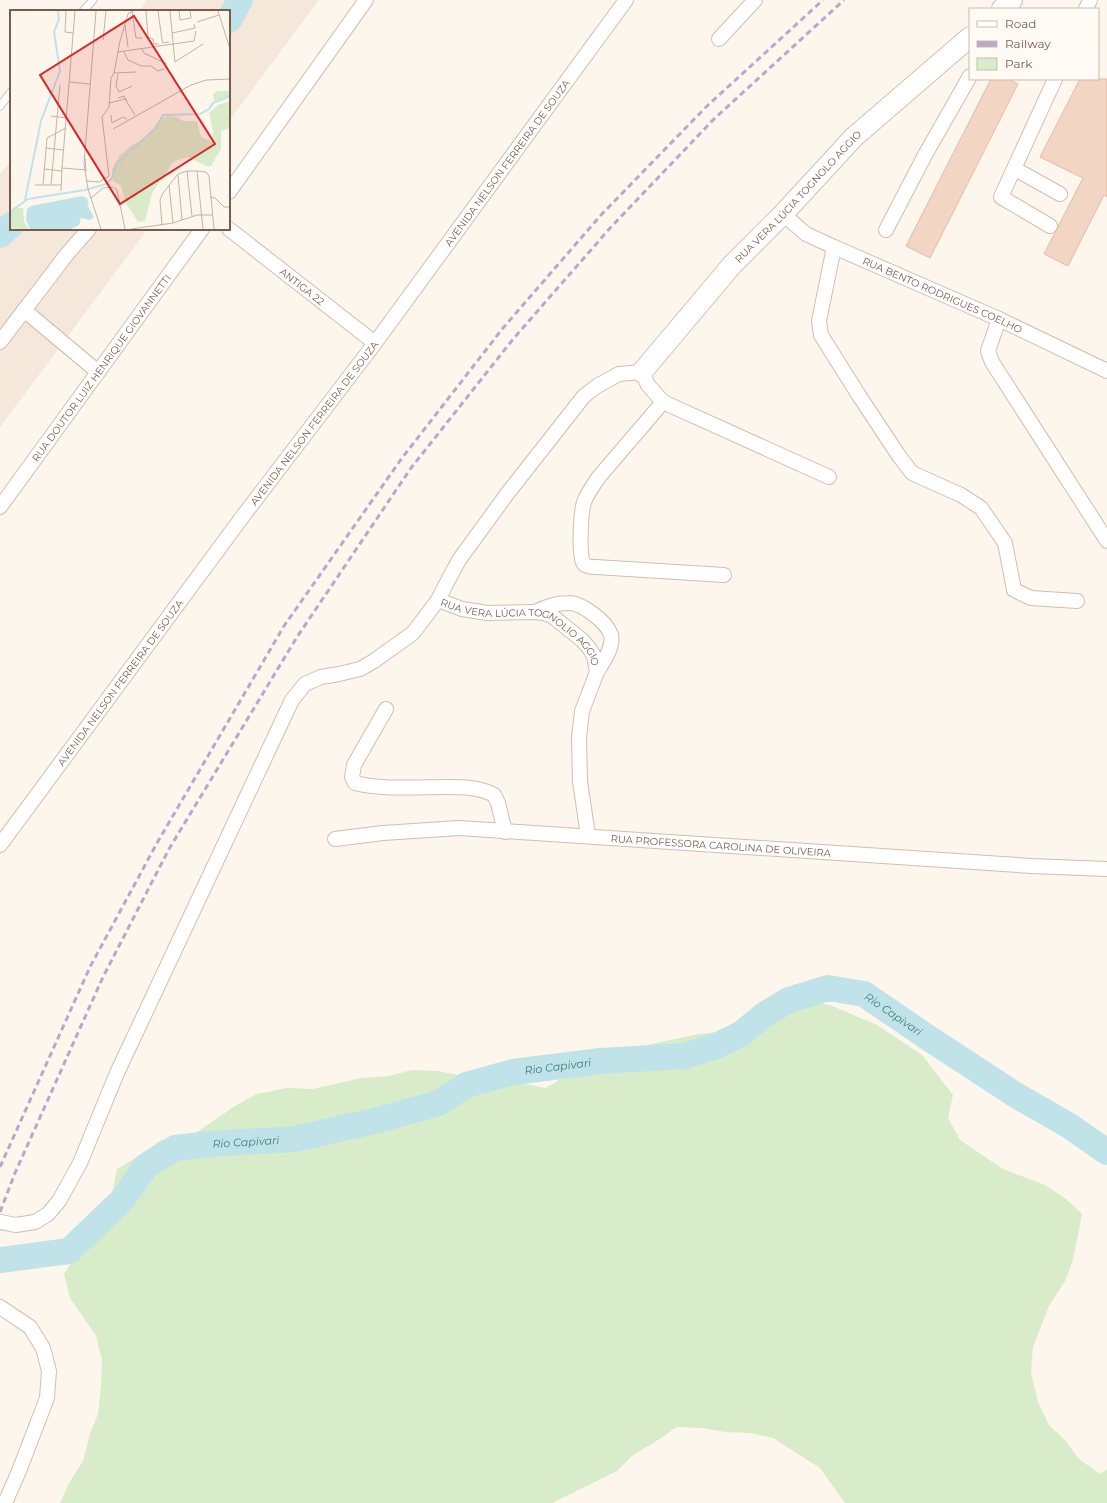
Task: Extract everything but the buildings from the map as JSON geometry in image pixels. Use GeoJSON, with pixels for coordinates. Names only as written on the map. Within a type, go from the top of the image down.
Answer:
{"type":"FeatureCollection","features":[{"type":"Feature","properties":{"kind":"street"},"geometry":{"type":"LineString","coordinates":[[230,191],[366,0]]}},
{"type":"Feature","properties":{"kind":"street","name":"AVENIDA NELSON FERREIRA DE SOUZA"},"geometry":{"type":"LineString","coordinates":[[0,846],[243,516],[375,343],[626,0]]}},
{"type":"Feature","properties":{"kind":"street"},"geometry":{"type":"LineString","coordinates":[[719,39],[755,0]]}},
{"type":"Feature","properties":{"kind":"street"},"geometry":{"type":"LineString","coordinates":[[1003,8],[1012,0]]}},
{"type":"Feature","properties":{"kind":"street","name":"RUA VERA LÚCIA TOGNOLO AGGIO"},"geometry":{"type":"LineString","coordinates":[[642,372],[732,265],[783,214],[854,137],[969,38]]}},
{"type":"Feature","properties":{"kind":"street"},"geometry":{"type":"LineString","coordinates":[[886,230],[925,155],[969,78]]}},
{"type":"Feature","properties":{"kind":"street"},"geometry":{"type":"LineString","coordinates":[[1050,226],[1001,197],[1055,80]]}},
{"type":"Feature","properties":{"kind":"street"},"geometry":{"type":"LineString","coordinates":[[1015,169],[1060,194]]}},
{"type":"Feature","properties":{"kind":"street","name":"RUA BENTO RODRIGUES COELHO"},"geometry":{"type":"LineString","coordinates":[[783,214],[806,234],[999,319],[1107,371]]}},
{"type":"Feature","properties":{"kind":"street"},"geometry":{"type":"LineString","coordinates":[[0,342],[67,254],[88,230]]}},
{"type":"Feature","properties":{"kind":"street","name":"RUA DOUTOR LUIZ HENRIQUE GIOVANNETTI"},"geometry":{"type":"LineString","coordinates":[[1,505],[201,230]]}},
{"type":"Feature","properties":{"kind":"street","name":"ANTIGA 22"},"geometry":{"type":"LineString","coordinates":[[230,230],[375,343]]}},
{"type":"Feature","properties":{"kind":"street"},"geometry":{"type":"LineString","coordinates":[[834,247],[819,321],[822,335],[858,394],[899,456],[912,473],[960,495],[981,508],[1005,543],[1014,590],[1031,598],[1077,602]]}},
{"type":"Feature","properties":{"kind":"street"},"geometry":{"type":"LineString","coordinates":[[24,310],[98,372]]}},
{"type":"Feature","properties":{"kind":"street"},"geometry":{"type":"LineString","coordinates":[[999,319],[988,351],[992,362],[1107,541]]}},
{"type":"Feature","properties":{"kind":"street"},"geometry":{"type":"LineString","coordinates":[[642,372],[648,385],[663,402],[829,477]]}},
{"type":"Feature","properties":{"kind":"street","name":"RUA VERA LÚCIA TOGNOLIO AGGIO"},"geometry":{"type":"LineString","coordinates":[[588,836],[580,781],[578,738],[582,711],[597,672],[594,656],[590,648],[552,616],[534,612],[487,613],[462,609],[438,600],[468,548],[507,494],[584,396],[597,386],[619,374],[642,372]]}},
{"type":"Feature","properties":{"kind":"street"},"geometry":{"type":"LineString","coordinates":[[663,402],[598,478],[590,491],[584,504],[580,552],[581,560],[584,564],[596,567],[724,575]]}},
{"type":"Feature","properties":{"kind":"street"},"geometry":{"type":"LineString","coordinates":[[0,1222],[16,1225],[35,1222],[48,1214],[59,1200],[80,1163],[117,1073],[292,700],[305,684],[321,677],[360,669],[374,661],[413,633],[438,600]]}},
{"type":"Feature","properties":{"kind":"street"},"geometry":{"type":"LineString","coordinates":[[534,612],[547,606],[569,602],[586,608],[600,618],[611,634],[610,646],[597,672]]}},
{"type":"Feature","properties":{"kind":"street"},"geometry":{"type":"LineString","coordinates":[[386,709],[354,765],[352,777],[355,783],[384,786],[460,787],[482,790],[494,795],[498,803],[505,832]]}},
{"type":"Feature","properties":{"kind":"street","name":"RUA PROFESSORA CAROLINA DE OLIVEIRA"},"geometry":{"type":"LineString","coordinates":[[335,839],[382,833],[459,828],[1032,866],[1107,869]]}},
{"type":"Feature","properties":{"kind":"street"},"geometry":{"type":"LineString","coordinates":[[0,1307],[30,1327],[43,1348],[49,1371],[47,1398],[19,1470],[4,1503]]}},
{"type":"Feature","properties":{"kind":"lane"},"geometry":{"type":"LineString","coordinates":[[84,10],[93,0]]}},
{"type":"Feature","properties":{"kind":"lane"},"geometry":{"type":"LineString","coordinates":[[0,106],[10,93]]}},
{"type":"Feature","properties":{"kind":"shaded area"},"geometry":{"type":"Polygon","coordinates":[[[146,0],[319,0],[230,120],[230,10],[140,10],[146,0]]]}},
{"type":"Feature","properties":{"kind":"shaded area"},"geometry":{"type":"Polygon","coordinates":[[[10,163],[10,230],[147,230],[0,427],[0,174],[10,163]]]}},
{"type":"Feature","properties":{"kind":"green space"},"geometry":{"type":"Polygon","coordinates":[[[807,1001],[830,1005],[877,1025],[922,1055],[953,1095],[948,1118],[960,1140],[1003,1169],[1045,1185],[1066,1199],[1082,1214],[1073,1260],[1065,1281],[1049,1306],[1033,1347],[1031,1372],[1038,1402],[1049,1425],[1065,1440],[1079,1459],[1100,1474],[1107,1469],[1107,1503],[845,1503],[820,1468],[773,1438],[750,1433],[677,1427],[633,1455],[617,1471],[552,1503],[60,1503],[69,1483],[83,1461],[90,1434],[98,1414],[102,1360],[96,1336],[70,1298],[64,1274],[95,1226],[109,1216],[108,1214],[117,1169],[142,1154],[161,1140],[188,1138],[235,1106],[257,1094],[287,1088],[313,1089],[361,1078],[388,1076],[412,1070],[437,1071],[470,1077],[505,1079],[545,1088],[572,1070],[602,1064],[624,1053],[651,1044],[699,1034],[726,1031],[785,1012],[807,1001]]]}},
{"type":"Feature","properties":{"kind":"waterway"},"geometry":{"type":"LineString","coordinates":[[230,18],[240,0]]}},
{"type":"Feature","properties":{"kind":"waterway"},"geometry":{"type":"LineString","coordinates":[[0,235],[10,226]]}},
{"type":"Feature","properties":{"kind":"waterway","name":"Rio Capivari"},"geometry":{"type":"LineString","coordinates":[[0,1260],[69,1251],[122,1200],[146,1166],[175,1148],[210,1144],[295,1139],[378,1120],[439,1103],[466,1085],[513,1072],[601,1061],[684,1056],[716,1046],[741,1034],[764,1015],[789,1000],[828,988],[864,994],[1014,1094],[1068,1125],[1107,1152]]}},
{"type":"Feature","properties":{"kind":"railway"},"geometry":{"type":"LineString","coordinates":[[0,1167],[90,967],[157,843],[284,626],[402,458],[503,328],[601,215],[706,107],[823,0]]}},
{"type":"Feature","properties":{"kind":"railway"},"geometry":{"type":"LineString","coordinates":[[0,1212],[15,1173],[103,977],[169,849],[297,637],[411,468],[514,338],[611,227],[714,119],[844,0]]}}]}
